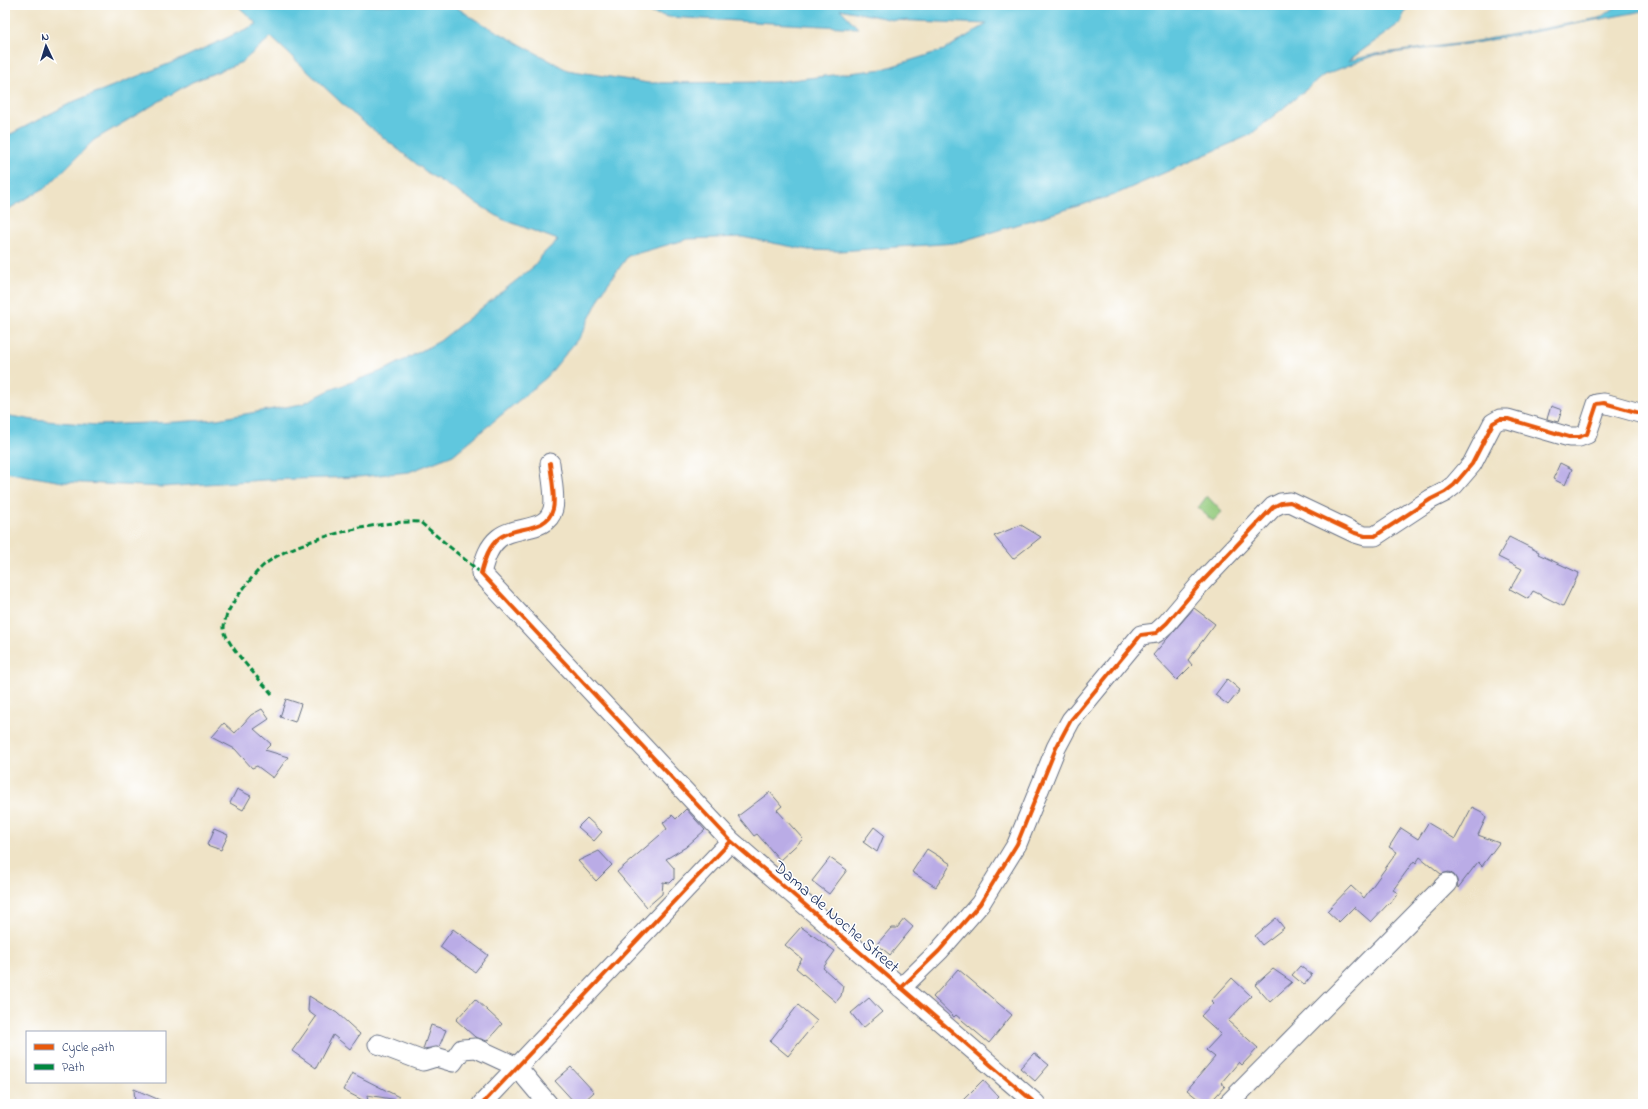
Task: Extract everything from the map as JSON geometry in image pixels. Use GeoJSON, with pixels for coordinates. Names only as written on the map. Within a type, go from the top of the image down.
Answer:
{"type":"FeatureCollection","features":[{"type":"Feature","properties":{"kind":"street"},"geometry":{"type":"LineString","coordinates":[[901,988],[940,951],[980,904],[1017,844],[1056,748],[1071,720],[1137,639],[1141,635],[1156,633],[1167,623],[1201,583],[1273,507],[1281,503],[1290,502],[1355,533],[1365,536],[1375,536],[1454,485],[1472,464],[1493,423],[1500,419],[1508,419],[1569,436],[1579,437],[1587,434],[1597,404],[1604,403],[1643,414]]}},
{"type":"Feature","properties":{"kind":"street","name":"Dama de Noche Street"},"geometry":{"type":"LineString","coordinates":[[550,463],[554,508],[550,518],[535,527],[500,538],[487,552],[481,573],[731,841],[1036,1104]]}},
{"type":"Feature","properties":{"kind":"street"},"geometry":{"type":"LineString","coordinates":[[482,1104],[731,841]]}},
{"type":"Feature","properties":{"kind":"street"},"geometry":{"type":"LineString","coordinates":[[1228,1104],[1447,883]]}},
{"type":"Feature","properties":{"kind":"street"},"geometry":{"type":"LineString","coordinates":[[378,1044],[424,1061],[433,1057],[438,1057],[451,1062],[455,1060],[458,1052],[462,1049],[476,1048],[517,1067],[548,1104]]}},
{"type":"Feature","properties":{"kind":"green space"},"geometry":{"type":"Polygon","coordinates":[[[1207,496],[1222,512],[1213,521],[1198,508],[1207,496]]]}},
{"type":"Feature","properties":{"kind":"water"},"geometry":{"type":"Polygon","coordinates":[[[237,5],[453,5],[474,19],[567,70],[648,83],[775,82],[883,69],[944,50],[987,24],[893,20],[840,9],[858,28],[669,17],[616,5],[1408,5],[1400,23],[1348,61],[1376,54],[1472,42],[1599,18],[1619,5],[1643,5],[1643,11],[1475,43],[1375,55],[1324,75],[1250,135],[1114,195],[956,243],[839,251],[809,250],[742,237],[688,239],[628,256],[604,289],[581,335],[547,377],[453,455],[409,472],[358,477],[264,480],[162,487],[63,482],[5,472],[5,415],[33,420],[97,425],[217,419],[302,404],[330,390],[387,369],[440,341],[532,268],[544,253],[558,240],[502,219],[429,174],[351,112],[271,37],[242,62],[192,82],[94,140],[48,186],[5,211],[5,137],[75,101],[181,59],[257,24],[237,5]]]}},
{"type":"Feature","properties":{"kind":"building"},"geometry":{"type":"Polygon","coordinates":[[[1551,406],[1562,410],[1558,422],[1547,419],[1551,406]]]}},
{"type":"Feature","properties":{"kind":"building"},"geometry":{"type":"Polygon","coordinates":[[[1560,463],[1572,469],[1565,485],[1553,479],[1560,463]]]}},
{"type":"Feature","properties":{"kind":"building"},"geometry":{"type":"Polygon","coordinates":[[[1021,525],[1041,537],[1013,559],[994,536],[1021,525]]]}},
{"type":"Feature","properties":{"kind":"building"},"geometry":{"type":"Polygon","coordinates":[[[1509,537],[1539,552],[1538,554],[1579,573],[1563,606],[1533,591],[1528,599],[1510,589],[1522,569],[1498,557],[1509,537]]]}},
{"type":"Feature","properties":{"kind":"building"},"geometry":{"type":"Polygon","coordinates":[[[1194,608],[1215,624],[1188,660],[1192,665],[1177,680],[1153,655],[1194,608]]]}},
{"type":"Feature","properties":{"kind":"building"},"geometry":{"type":"Polygon","coordinates":[[[1227,679],[1240,690],[1228,705],[1215,695],[1227,679]]]}},
{"type":"Feature","properties":{"kind":"building"},"geometry":{"type":"Polygon","coordinates":[[[286,699],[301,704],[295,722],[280,717],[286,699]]]}},
{"type":"Feature","properties":{"kind":"building"},"geometry":{"type":"Polygon","coordinates":[[[262,709],[269,719],[254,729],[271,744],[265,750],[288,757],[273,778],[257,766],[252,768],[235,749],[212,737],[224,723],[235,733],[251,715],[262,709]]]}},
{"type":"Feature","properties":{"kind":"building"},"geometry":{"type":"Polygon","coordinates":[[[237,789],[251,796],[243,810],[230,803],[237,789]]]}},
{"type":"Feature","properties":{"kind":"building"},"geometry":{"type":"Polygon","coordinates":[[[770,792],[782,806],[777,810],[803,839],[780,860],[757,834],[754,836],[738,816],[770,792]]]}},
{"type":"Feature","properties":{"kind":"building"},"geometry":{"type":"Polygon","coordinates":[[[1472,807],[1482,812],[1486,818],[1478,835],[1499,843],[1482,866],[1478,862],[1458,888],[1457,880],[1454,875],[1449,872],[1441,874],[1420,857],[1416,863],[1414,861],[1393,890],[1398,893],[1390,904],[1389,903],[1371,922],[1354,907],[1339,922],[1327,911],[1351,886],[1364,898],[1397,852],[1389,847],[1401,828],[1418,839],[1428,823],[1455,839],[1472,807]]]}},
{"type":"Feature","properties":{"kind":"building"},"geometry":{"type":"Polygon","coordinates":[[[686,809],[705,830],[686,847],[666,859],[674,868],[674,879],[670,883],[663,882],[662,894],[647,907],[617,872],[667,829],[663,823],[672,815],[676,819],[686,809]]]}},
{"type":"Feature","properties":{"kind":"building"},"geometry":{"type":"Polygon","coordinates":[[[587,818],[602,832],[594,841],[578,827],[587,818]]]}},
{"type":"Feature","properties":{"kind":"building"},"geometry":{"type":"Polygon","coordinates":[[[874,827],[884,835],[877,852],[863,842],[874,827]]]}},
{"type":"Feature","properties":{"kind":"building"},"geometry":{"type":"Polygon","coordinates":[[[214,829],[228,835],[221,850],[207,845],[214,829]]]}},
{"type":"Feature","properties":{"kind":"building"},"geometry":{"type":"Polygon","coordinates":[[[927,849],[951,864],[936,887],[912,872],[927,849]]]}},
{"type":"Feature","properties":{"kind":"building"},"geometry":{"type":"Polygon","coordinates":[[[599,851],[612,865],[596,881],[578,861],[599,851]]]}},
{"type":"Feature","properties":{"kind":"building"},"geometry":{"type":"Polygon","coordinates":[[[830,858],[847,870],[829,894],[812,881],[830,858]]]}},
{"type":"Feature","properties":{"kind":"building"},"geometry":{"type":"Polygon","coordinates":[[[1276,918],[1284,928],[1262,945],[1255,936],[1276,918]]]}},
{"type":"Feature","properties":{"kind":"building"},"geometry":{"type":"Polygon","coordinates":[[[904,919],[913,927],[890,955],[877,944],[891,928],[897,928],[904,919]]]}},
{"type":"Feature","properties":{"kind":"building"},"geometry":{"type":"Polygon","coordinates":[[[801,927],[835,951],[823,968],[843,986],[841,996],[836,1002],[796,968],[802,959],[785,945],[801,927]]]}},
{"type":"Feature","properties":{"kind":"building"},"geometry":{"type":"Polygon","coordinates":[[[453,929],[488,955],[475,972],[440,947],[453,929]]]}},
{"type":"Feature","properties":{"kind":"building"},"geometry":{"type":"Polygon","coordinates":[[[1300,966],[1312,975],[1304,985],[1292,975],[1300,966]]]}},
{"type":"Feature","properties":{"kind":"building"},"geometry":{"type":"Polygon","coordinates":[[[958,969],[1012,1015],[989,1043],[956,1015],[954,1017],[933,997],[958,969]]]}},
{"type":"Feature","properties":{"kind":"building"},"geometry":{"type":"Polygon","coordinates":[[[1273,969],[1292,982],[1270,1002],[1255,985],[1273,969]]]}},
{"type":"Feature","properties":{"kind":"building"},"geometry":{"type":"Polygon","coordinates":[[[1232,978],[1251,996],[1228,1021],[1258,1048],[1242,1065],[1239,1062],[1221,1083],[1225,1086],[1209,1104],[1204,1104],[1187,1090],[1215,1057],[1206,1050],[1221,1034],[1201,1016],[1213,1003],[1211,1001],[1232,978]]]}},
{"type":"Feature","properties":{"kind":"building"},"geometry":{"type":"Polygon","coordinates":[[[309,996],[337,1013],[360,1034],[350,1049],[333,1035],[316,1068],[292,1051],[316,1017],[308,1011],[309,996]]]}},
{"type":"Feature","properties":{"kind":"building"},"geometry":{"type":"Polygon","coordinates":[[[869,998],[882,1012],[863,1028],[851,1013],[869,998]]]}},
{"type":"Feature","properties":{"kind":"building"},"geometry":{"type":"Polygon","coordinates":[[[475,999],[502,1024],[487,1041],[475,1037],[456,1020],[475,999]]]}},
{"type":"Feature","properties":{"kind":"building"},"geometry":{"type":"Polygon","coordinates":[[[798,1005],[817,1021],[788,1056],[770,1041],[798,1005]]]}},
{"type":"Feature","properties":{"kind":"building"},"geometry":{"type":"Polygon","coordinates":[[[431,1025],[446,1030],[439,1047],[423,1049],[431,1025]]]}},
{"type":"Feature","properties":{"kind":"building"},"geometry":{"type":"Polygon","coordinates":[[[1034,1053],[1049,1065],[1035,1081],[1020,1068],[1034,1053]]]}},
{"type":"Feature","properties":{"kind":"building"},"geometry":{"type":"Polygon","coordinates":[[[571,1067],[594,1092],[581,1104],[576,1104],[555,1081],[571,1067]]]}},
{"type":"Feature","properties":{"kind":"building"},"geometry":{"type":"Polygon","coordinates":[[[352,1073],[399,1097],[398,1100],[367,1095],[368,1103],[343,1090],[352,1073]]]}},
{"type":"Feature","properties":{"kind":"building"},"geometry":{"type":"Polygon","coordinates":[[[983,1080],[999,1097],[992,1104],[959,1104],[983,1080]]]}},
{"type":"Feature","properties":{"kind":"building"},"geometry":{"type":"Polygon","coordinates":[[[134,1089],[169,1104],[135,1104],[134,1089]]]}},
{"type":"Feature","properties":{"kind":"marked path"},"geometry":{"type":"LineString","coordinates":[[272,694],[236,652],[226,635],[224,623],[232,605],[251,579],[264,565],[278,556],[316,539],[339,533],[383,524],[420,522],[481,573]]}},
{"type":"Feature","properties":{"kind":"cycle path"},"geometry":{"type":"LineString","coordinates":[[901,988],[939,951],[980,904],[1017,844],[1056,748],[1071,720],[1141,635],[1156,633],[1167,623],[1201,583],[1273,507],[1281,503],[1290,502],[1355,533],[1365,536],[1375,536],[1454,485],[1472,464],[1493,423],[1500,419],[1508,419],[1569,437],[1579,437],[1587,434],[1597,404],[1604,403],[1643,414]]}},
{"type":"Feature","properties":{"kind":"cycle path"},"geometry":{"type":"LineString","coordinates":[[550,463],[554,499],[550,517],[544,522],[530,528],[513,531],[499,538],[490,549],[481,573],[731,841],[1036,1104]]}},
{"type":"Feature","properties":{"kind":"cycle path"},"geometry":{"type":"LineString","coordinates":[[482,1104],[731,841]]}}]}
